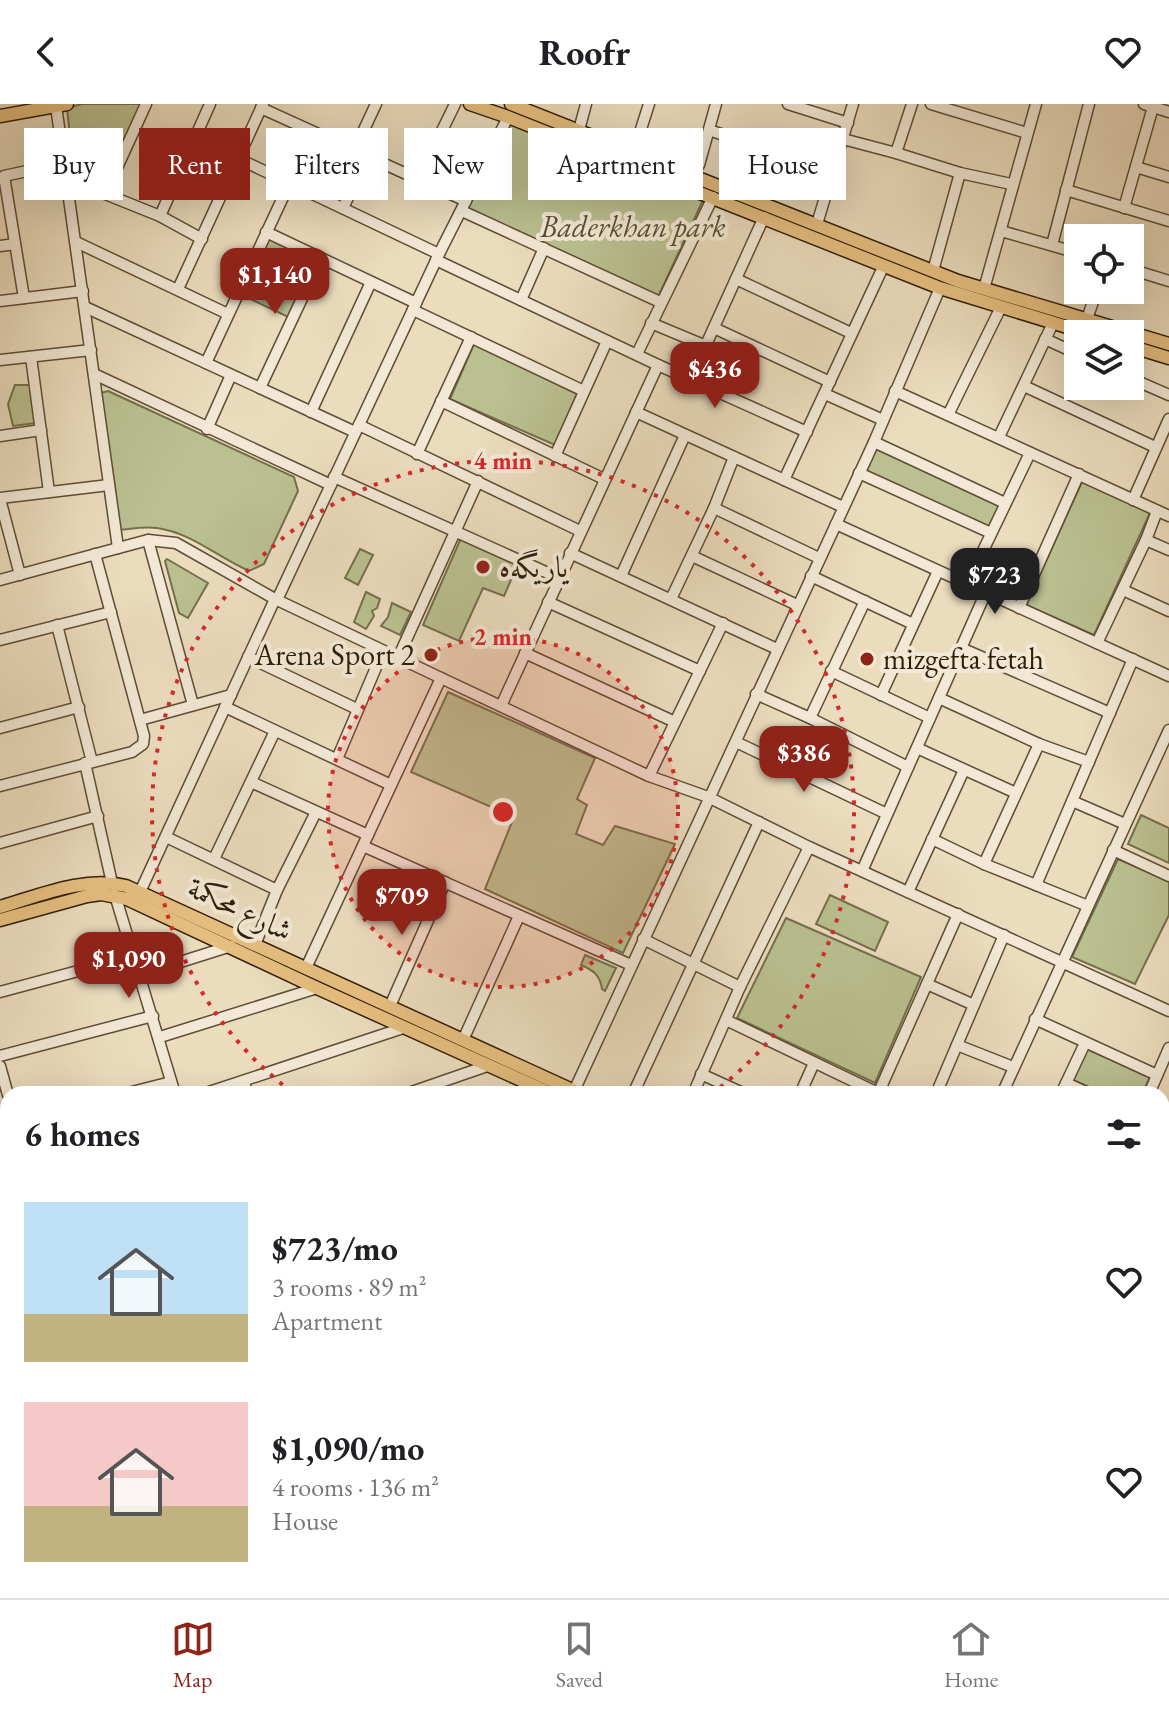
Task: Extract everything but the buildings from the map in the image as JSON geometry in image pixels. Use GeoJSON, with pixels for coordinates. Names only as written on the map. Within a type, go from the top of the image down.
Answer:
{"type":"FeatureCollection","features":[{"type":"Feature","properties":{"kind":"main road"},"geometry":{"type":"LineString","coordinates":[[0,116],[61,105]]}},
{"type":"Feature","properties":{"kind":"main road"},"geometry":{"type":"LineString","coordinates":[[477,105],[510,110],[536,109],[575,128]]}},
{"type":"Feature","properties":{"kind":"main road"},"geometry":{"type":"LineString","coordinates":[[510,110],[713,197],[940,288],[1064,326]]}},
{"type":"Feature","properties":{"kind":"main road"},"geometry":{"type":"LineString","coordinates":[[703,179],[933,271],[1087,319]]}},
{"type":"Feature","properties":{"kind":"main road"},"geometry":{"type":"LineString","coordinates":[[1144,338],[1169,344]]}},
{"type":"Feature","properties":{"kind":"main road"},"geometry":{"type":"LineString","coordinates":[[1144,350],[1169,358]]}},
{"type":"Feature","properties":{"kind":"main road","name":"شارع محكمة"},"geometry":{"type":"LineString","coordinates":[[0,907],[82,884],[140,892],[306,968],[403,1028],[524,1086]]}},
{"type":"Feature","properties":{"kind":"main road","name":"شارع محكمة"},"geometry":{"type":"LineString","coordinates":[[0,920],[113,889],[317,988],[390,1006],[564,1086]]}},
{"type":"Feature","properties":{"kind":"main road"},"geometry":{"type":"LineString","coordinates":[[39,1598],[60,1598]]}},
{"type":"Feature","properties":{"kind":"street"},"geometry":{"type":"LineString","coordinates":[[123,155],[146,104]]}},
{"type":"Feature","properties":{"kind":"street"},"geometry":{"type":"LineString","coordinates":[[160,216],[210,104]]}},
{"type":"Feature","properties":{"kind":"street"},"geometry":{"type":"LineString","coordinates":[[365,128],[376,104]]}},
{"type":"Feature","properties":{"kind":"street"},"geometry":{"type":"LineString","coordinates":[[443,128],[455,104]]}},
{"type":"Feature","properties":{"kind":"street"},"geometry":{"type":"LineString","coordinates":[[580,128],[586,104]]}},
{"type":"Feature","properties":{"kind":"street"},"geometry":{"type":"LineString","coordinates":[[641,128],[649,104]]}},
{"type":"Feature","properties":{"kind":"street"},"geometry":{"type":"LineString","coordinates":[[703,151],[716,104]]}},
{"type":"Feature","properties":{"kind":"street"},"geometry":{"type":"LineString","coordinates":[[846,129],[853,104]]}},
{"type":"Feature","properties":{"kind":"street"},"geometry":{"type":"LineString","coordinates":[[896,153],[912,104]]}},
{"type":"Feature","properties":{"kind":"street"},"geometry":{"type":"LineString","coordinates":[[931,104],[1027,133]]}},
{"type":"Feature","properties":{"kind":"street"},"geometry":{"type":"LineString","coordinates":[[984,289],[1011,184],[1036,104]]}},
{"type":"Feature","properties":{"kind":"street"},"geometry":{"type":"LineString","coordinates":[[1052,245],[1089,104]]}},
{"type":"Feature","properties":{"kind":"street"},"geometry":{"type":"LineString","coordinates":[[61,105],[62,128]]}},
{"type":"Feature","properties":{"kind":"street"},"geometry":{"type":"LineString","coordinates":[[792,105],[848,123]]}},
{"type":"Feature","properties":{"kind":"street"},"geometry":{"type":"LineString","coordinates":[[1124,208],[1148,105],[1169,112]]}},
{"type":"Feature","properties":{"kind":"street"},"geometry":{"type":"LineString","coordinates":[[250,134],[262,106],[307,128]]}},
{"type":"Feature","properties":{"kind":"street"},"geometry":{"type":"LineString","coordinates":[[140,892],[248,657],[510,110]]}},
{"type":"Feature","properties":{"kind":"street"},"geometry":{"type":"LineString","coordinates":[[709,130],[719,133]]}},
{"type":"Feature","properties":{"kind":"street"},"geometry":{"type":"LineString","coordinates":[[846,140],[960,173],[1011,184]]}},
{"type":"Feature","properties":{"kind":"street"},"geometry":{"type":"LineString","coordinates":[[1136,167],[1169,177]]}},
{"type":"Feature","properties":{"kind":"street"},"geometry":{"type":"LineString","coordinates":[[24,171],[2,176],[24,298]]}},
{"type":"Feature","properties":{"kind":"street"},"geometry":{"type":"LineString","coordinates":[[933,271],[960,173]]}},
{"type":"Feature","properties":{"kind":"street"},"geometry":{"type":"LineString","coordinates":[[1066,190],[1169,221]]}},
{"type":"Feature","properties":{"kind":"street"},"geometry":{"type":"LineString","coordinates":[[637,354],[713,197]]}},
{"type":"Feature","properties":{"kind":"street"},"geometry":{"type":"LineString","coordinates":[[71,200],[118,548]]}},
{"type":"Feature","properties":{"kind":"street"},"geometry":{"type":"LineString","coordinates":[[123,200],[202,239]]}},
{"type":"Feature","properties":{"kind":"street"},"geometry":{"type":"LineString","coordinates":[[178,289],[220,200]]}},
{"type":"Feature","properties":{"kind":"street"},"geometry":{"type":"LineString","coordinates":[[206,363],[281,200]]}},
{"type":"Feature","properties":{"kind":"street"},"geometry":{"type":"LineString","coordinates":[[327,200],[521,300],[807,432]]}},
{"type":"Feature","properties":{"kind":"street"},"geometry":{"type":"LineString","coordinates":[[343,208],[347,200]]}},
{"type":"Feature","properties":{"kind":"street"},"geometry":{"type":"LineString","coordinates":[[453,200],[544,248],[660,302]]}},
{"type":"Feature","properties":{"kind":"street"},"geometry":{"type":"LineString","coordinates":[[817,224],[824,200]]}},
{"type":"Feature","properties":{"kind":"street"},"geometry":{"type":"LineString","coordinates":[[690,380],[764,217]]}},
{"type":"Feature","properties":{"kind":"street"},"geometry":{"type":"LineString","coordinates":[[1001,231],[1064,249]]}},
{"type":"Feature","properties":{"kind":"street"},"geometry":{"type":"LineString","coordinates":[[266,232],[584,391]]}},
{"type":"Feature","properties":{"kind":"street"},"geometry":{"type":"LineString","coordinates":[[76,242],[228,314]]}},
{"type":"Feature","properties":{"kind":"street"},"geometry":{"type":"LineString","coordinates":[[0,246],[15,244]]}},
{"type":"Feature","properties":{"kind":"street"},"geometry":{"type":"LineString","coordinates":[[521,300],[544,248]]}},
{"type":"Feature","properties":{"kind":"street"},"geometry":{"type":"LineString","coordinates":[[260,388],[321,258]]}},
{"type":"Feature","properties":{"kind":"street"},"geometry":{"type":"LineString","coordinates":[[784,480],[884,265]]}},
{"type":"Feature","properties":{"kind":"street"},"geometry":{"type":"LineString","coordinates":[[1144,273],[1169,281]]}},
{"type":"Feature","properties":{"kind":"street"},"geometry":{"type":"LineString","coordinates":[[736,279],[851,333]]}},
{"type":"Feature","properties":{"kind":"street"},"geometry":{"type":"LineString","coordinates":[[311,412],[371,282]]}},
{"type":"Feature","properties":{"kind":"street"},"geometry":{"type":"LineString","coordinates":[[580,1086],[631,965],[874,442],[940,288]]}},
{"type":"Feature","properties":{"kind":"street"},"geometry":{"type":"LineString","coordinates":[[0,301],[83,291]]}},
{"type":"Feature","properties":{"kind":"street"},"geometry":{"type":"LineString","coordinates":[[1087,319],[1092,304]]}},
{"type":"Feature","properties":{"kind":"street"},"geometry":{"type":"LineString","coordinates":[[85,307],[311,412],[478,481],[580,531]]}},
{"type":"Feature","properties":{"kind":"street"},"geometry":{"type":"LineString","coordinates":[[948,415],[1001,307]]}},
{"type":"Feature","properties":{"kind":"street"},"geometry":{"type":"LineString","coordinates":[[651,323],[706,346]]}},
{"type":"Feature","properties":{"kind":"street"},"geometry":{"type":"LineString","coordinates":[[999,437],[1053,323]]}},
{"type":"Feature","properties":{"kind":"street"},"geometry":{"type":"LineString","coordinates":[[714,328],[830,382]]}},
{"type":"Feature","properties":{"kind":"street"},"geometry":{"type":"LineString","coordinates":[[417,454],[471,337]]}},
{"type":"Feature","properties":{"kind":"street"},"geometry":{"type":"LineString","coordinates":[[1045,339],[1064,348]]}},
{"type":"Feature","properties":{"kind":"street"},"geometry":{"type":"LineString","coordinates":[[555,456],[607,341]]}},
{"type":"Feature","properties":{"kind":"street"},"geometry":{"type":"LineString","coordinates":[[0,360],[91,350]]}},
{"type":"Feature","properties":{"kind":"street"},"geometry":{"type":"LineString","coordinates":[[31,357],[49,492]]}},
{"type":"Feature","properties":{"kind":"street"},"geometry":{"type":"LineString","coordinates":[[501,706],[658,365]]}},
{"type":"Feature","properties":{"kind":"street"},"geometry":{"type":"LineString","coordinates":[[94,374],[207,429],[559,578]]}},
{"type":"Feature","properties":{"kind":"street"},"geometry":{"type":"LineString","coordinates":[[207,429],[231,375]]}},
{"type":"Feature","properties":{"kind":"street"},"geometry":{"type":"LineString","coordinates":[[1144,384],[1169,395]]}},
{"type":"Feature","properties":{"kind":"street"},"geometry":{"type":"LineString","coordinates":[[1024,386],[1155,447]]}},
{"type":"Feature","properties":{"kind":"street"},"geometry":{"type":"LineString","coordinates":[[895,391],[1169,516]]}},
{"type":"Feature","properties":{"kind":"street"},"geometry":{"type":"LineString","coordinates":[[825,394],[883,420]]}},
{"type":"Feature","properties":{"kind":"street"},"geometry":{"type":"LineString","coordinates":[[441,401],[604,479]]}},
{"type":"Feature","properties":{"kind":"street"},"geometry":{"type":"LineString","coordinates":[[636,412],[843,507]]}},
{"type":"Feature","properties":{"kind":"street"},"geometry":{"type":"LineString","coordinates":[[1133,500],[1169,419]]}},
{"type":"Feature","properties":{"kind":"street"},"geometry":{"type":"LineString","coordinates":[[0,436],[41,430]]}},
{"type":"Feature","properties":{"kind":"street"},"geometry":{"type":"LineString","coordinates":[[621,576],[685,435]]}},
{"type":"Feature","properties":{"kind":"street"},"geometry":{"type":"LineString","coordinates":[[874,442],[1005,503]]}},
{"type":"Feature","properties":{"kind":"street"},"geometry":{"type":"LineString","coordinates":[[967,584],[1030,453]]}},
{"type":"Feature","properties":{"kind":"street"},"geometry":{"type":"LineString","coordinates":[[671,599],[714,508],[734,457]]}},
{"type":"Feature","properties":{"kind":"street"},"geometry":{"type":"LineString","coordinates":[[859,473],[991,533]]}},
{"type":"Feature","properties":{"kind":"street"},"geometry":{"type":"LineString","coordinates":[[1019,608],[1079,474]]}},
{"type":"Feature","properties":{"kind":"street"},"geometry":{"type":"LineString","coordinates":[[398,658],[478,481]]}},
{"type":"Feature","properties":{"kind":"street"},"geometry":{"type":"LineString","coordinates":[[20,575],[0,499],[109,485]]}},
{"type":"Feature","properties":{"kind":"street"},"geometry":{"type":"LineString","coordinates":[[714,508],[819,558]]}},
{"type":"Feature","properties":{"kind":"street"},"geometry":{"type":"LineString","coordinates":[[1097,643],[1157,511]]}},
{"type":"Feature","properties":{"kind":"street"},"geometry":{"type":"LineString","coordinates":[[836,524],[1169,676]]}},
{"type":"Feature","properties":{"kind":"street"},"geometry":{"type":"LineString","coordinates":[[148,540],[193,705]]}},
{"type":"Feature","properties":{"kind":"street"},"geometry":{"type":"LineString","coordinates":[[0,580],[148,540],[167,541],[185,547],[276,600],[383,651],[649,776],[708,797],[809,847],[1169,1011]]}},
{"type":"Feature","properties":{"kind":"street"},"geometry":{"type":"LineString","coordinates":[[1146,540],[1169,550]]}},
{"type":"Feature","properties":{"kind":"street"},"geometry":{"type":"LineString","coordinates":[[570,553],[777,649]]}},
{"type":"Feature","properties":{"kind":"street"},"geometry":{"type":"LineString","coordinates":[[0,786],[141,748],[144,736],[95,554]]}},
{"type":"Feature","properties":{"kind":"street"},"geometry":{"type":"LineString","coordinates":[[692,556],[797,605]]}},
{"type":"Feature","properties":{"kind":"street"},"geometry":{"type":"LineString","coordinates":[[881,695],[938,571]]}},
{"type":"Feature","properties":{"kind":"street"},"geometry":{"type":"LineString","coordinates":[[811,576],[913,624]]}},
{"type":"Feature","properties":{"kind":"street"},"geometry":{"type":"LineString","coordinates":[[1123,590],[1169,611]]}},
{"type":"Feature","properties":{"kind":"street"},"geometry":{"type":"LineString","coordinates":[[862,871],[986,592]]}},
{"type":"Feature","properties":{"kind":"street"},"geometry":{"type":"LineString","coordinates":[[810,718],[865,601]]}},
{"type":"Feature","properties":{"kind":"street"},"geometry":{"type":"LineString","coordinates":[[548,602],[700,671]]}},
{"type":"Feature","properties":{"kind":"street"},"geometry":{"type":"LineString","coordinates":[[0,640],[111,612]]}},
{"type":"Feature","properties":{"kind":"street"},"geometry":{"type":"LineString","coordinates":[[649,776],[723,623]]}},
{"type":"Feature","properties":{"kind":"street"},"geometry":{"type":"LineString","coordinates":[[57,625],[79,707],[113,889],[172,1086]]}},
{"type":"Feature","properties":{"kind":"street"},"geometry":{"type":"LineString","coordinates":[[961,648],[1110,713]]}},
{"type":"Feature","properties":{"kind":"street"},"geometry":{"type":"LineString","coordinates":[[337,759],[383,651]]}},
{"type":"Feature","properties":{"kind":"street"},"geometry":{"type":"LineString","coordinates":[[525,653],[675,722]]}},
{"type":"Feature","properties":{"kind":"street"},"geometry":{"type":"LineString","coordinates":[[248,657],[357,709]]}},
{"type":"Feature","properties":{"kind":"street"},"geometry":{"type":"LineString","coordinates":[[1036,885],[1133,659]]}},
{"type":"Feature","properties":{"kind":"street"},"geometry":{"type":"LineString","coordinates":[[831,671],[930,718]]}},
{"type":"Feature","properties":{"kind":"street"},"geometry":{"type":"LineString","coordinates":[[306,968],[441,678]]}},
{"type":"Feature","properties":{"kind":"street"},"geometry":{"type":"LineString","coordinates":[[756,694],[908,767]]}},
{"type":"Feature","properties":{"kind":"street"},"geometry":{"type":"LineString","coordinates":[[140,720],[231,695]]}},
{"type":"Feature","properties":{"kind":"street"},"geometry":{"type":"LineString","coordinates":[[939,698],[1039,744],[1089,762]]}},
{"type":"Feature","properties":{"kind":"street"},"geometry":{"type":"LineString","coordinates":[[0,728],[79,707]]}},
{"type":"Feature","properties":{"kind":"street"},"geometry":{"type":"LineString","coordinates":[[225,707],[391,785]]}},
{"type":"Feature","properties":{"kind":"street"},"geometry":{"type":"LineString","coordinates":[[1005,1086],[1169,730]]}},
{"type":"Feature","properties":{"kind":"street"},"geometry":{"type":"LineString","coordinates":[[214,859],[275,731]]}},
{"type":"Feature","properties":{"kind":"street"},"geometry":{"type":"LineString","coordinates":[[736,742],[887,814]]}},
{"type":"Feature","properties":{"kind":"street"},"geometry":{"type":"LineString","coordinates":[[984,864],[1039,744]]}},
{"type":"Feature","properties":{"kind":"street"},"geometry":{"type":"LineString","coordinates":[[917,748],[1016,793]]}},
{"type":"Feature","properties":{"kind":"street"},"geometry":{"type":"LineString","coordinates":[[908,892],[964,770]]}},
{"type":"Feature","properties":{"kind":"street"},"geometry":{"type":"LineString","coordinates":[[251,782],[368,835]]}},
{"type":"Feature","properties":{"kind":"street"},"geometry":{"type":"LineString","coordinates":[[1072,801],[1125,824]]}},
{"type":"Feature","properties":{"kind":"street"},"geometry":{"type":"LineString","coordinates":[[255,945],[277,890],[316,812]]}},
{"type":"Feature","properties":{"kind":"street"},"geometry":{"type":"LineString","coordinates":[[0,843],[98,816]]}},
{"type":"Feature","properties":{"kind":"street"},"geometry":{"type":"LineString","coordinates":[[637,1086],[759,822]]}},
{"type":"Feature","properties":{"kind":"street"},"geometry":{"type":"LineString","coordinates":[[166,837],[277,890]]}},
{"type":"Feature","properties":{"kind":"street"},"geometry":{"type":"LineString","coordinates":[[932,839],[984,864],[1088,906]]}},
{"type":"Feature","properties":{"kind":"street"},"geometry":{"type":"LineString","coordinates":[[363,846],[631,965]]}},
{"type":"Feature","properties":{"kind":"street"},"geometry":{"type":"LineString","coordinates":[[696,1086],[740,987],[809,847]]}},
{"type":"Feature","properties":{"kind":"street"},"geometry":{"type":"LineString","coordinates":[[1113,850],[1169,876]]}},
{"type":"Feature","properties":{"kind":"street"},"geometry":{"type":"LineString","coordinates":[[390,1006],[445,882]]}},
{"type":"Feature","properties":{"kind":"street"},"geometry":{"type":"LineString","coordinates":[[882,1086],[958,914]]}},
{"type":"Feature","properties":{"kind":"street"},"geometry":{"type":"LineString","coordinates":[[463,1040],[519,916]]}},
{"type":"Feature","properties":{"kind":"street"},"geometry":{"type":"LineString","coordinates":[[939,1086],[1004,935]]}},
{"type":"Feature","properties":{"kind":"street"},"geometry":{"type":"LineString","coordinates":[[643,939],[740,987]]}},
{"type":"Feature","properties":{"kind":"street"},"geometry":{"type":"LineString","coordinates":[[139,975],[231,946]]}},
{"type":"Feature","properties":{"kind":"street"},"geometry":{"type":"LineString","coordinates":[[0,992],[134,956]]}},
{"type":"Feature","properties":{"kind":"street"},"geometry":{"type":"LineString","coordinates":[[927,984],[974,1005]]}},
{"type":"Feature","properties":{"kind":"street"},"geometry":{"type":"LineString","coordinates":[[160,1037],[317,988]]}},
{"type":"Feature","properties":{"kind":"street"},"geometry":{"type":"LineString","coordinates":[[0,1056],[153,1016]]}},
{"type":"Feature","properties":{"kind":"street"},"geometry":{"type":"LineString","coordinates":[[1035,1019],[1157,1075]]}},
{"type":"Feature","properties":{"kind":"street"},"geometry":{"type":"LineString","coordinates":[[726,1020],[862,1086]]}},
{"type":"Feature","properties":{"kind":"street"},"geometry":{"type":"LineString","coordinates":[[228,1086],[403,1028]]}},
{"type":"Feature","properties":{"kind":"street"},"geometry":{"type":"LineString","coordinates":[[1065,1086],[1085,1043]]}},
{"type":"Feature","properties":{"kind":"street"},"geometry":{"type":"LineString","coordinates":[[957,1045],[1013,1067]]}},
{"type":"Feature","properties":{"kind":"street"},"geometry":{"type":"LineString","coordinates":[[1152,1086],[1169,1048]]}},
{"type":"Feature","properties":{"kind":"street"},"geometry":{"type":"LineString","coordinates":[[804,1086],[814,1063]]}},
{"type":"Feature","properties":{"kind":"street"},"geometry":{"type":"LineString","coordinates":[[0,1066],[6,1086]]}},
{"type":"Feature","properties":{"kind":"street"},"geometry":{"type":"LineString","coordinates":[[429,1086],[487,1066]]}},
{"type":"Feature","properties":{"kind":"street"},"geometry":{"type":"LineString","coordinates":[[701,1074],[727,1086]]}},
{"type":"Feature","properties":{"kind":"street"},"geometry":{"type":"LineString","coordinates":[[244,1081],[245,1086]]}},
{"type":"Feature","properties":{"kind":"street"},"geometry":{"type":"LineString","coordinates":[[155,1086],[171,1082]]}},
{"type":"Feature","properties":{"kind":"green space"},"geometry":{"type":"Polygon","coordinates":[[[82,104],[141,104],[123,142],[123,128],[69,128],[67,108],[82,104]]]}},
{"type":"Feature","properties":{"kind":"green space","name":"Baderkhan park"},"geometry":{"type":"Polygon","coordinates":[[[511,122],[528,129],[528,200],[704,198],[658,297],[466,210],[471,200],[512,200],[512,128],[508,128],[511,122]]]}},
{"type":"Feature","properties":{"kind":"green space"},"geometry":{"type":"Polygon","coordinates":[[[268,238],[314,259],[288,317],[242,295],[268,238]]]}},
{"type":"Feature","properties":{"kind":"green space"},"geometry":{"type":"Polygon","coordinates":[[[474,344],[577,394],[555,445],[450,399],[474,344]]]}},
{"type":"Feature","properties":{"kind":"green space"},"geometry":{"type":"Polygon","coordinates":[[[15,385],[32,385],[36,423],[13,426],[8,404],[15,385]]]}},
{"type":"Feature","properties":{"kind":"green space"},"geometry":{"type":"Polygon","coordinates":[[[108,391],[294,477],[298,491],[264,564],[249,571],[170,531],[147,527],[119,530],[100,393],[108,391]]]}},
{"type":"Feature","properties":{"kind":"green space"},"geometry":{"type":"Polygon","coordinates":[[[876,447],[1000,504],[988,528],[865,470],[876,447]]]}},
{"type":"Feature","properties":{"kind":"green space"},"geometry":{"type":"Polygon","coordinates":[[[1082,482],[1150,513],[1094,635],[1026,605],[1082,482]]]}},
{"type":"Feature","properties":{"kind":"green space"},"geometry":{"type":"Polygon","coordinates":[[[461,538],[518,564],[504,596],[483,588],[459,641],[423,625],[461,538]]]}},
{"type":"Feature","properties":{"kind":"green space"},"geometry":{"type":"Polygon","coordinates":[[[360,549],[373,555],[358,585],[345,578],[360,549]]]}},
{"type":"Feature","properties":{"kind":"green space"},"geometry":{"type":"Polygon","coordinates":[[[167,559],[208,583],[188,618],[179,613],[167,559]]]}},
{"type":"Feature","properties":{"kind":"green space"},"geometry":{"type":"Polygon","coordinates":[[[366,592],[380,599],[366,629],[354,622],[366,592]]]}},
{"type":"Feature","properties":{"kind":"green space"},"geometry":{"type":"Polygon","coordinates":[[[392,603],[411,612],[400,635],[381,626],[388,617],[392,603]]]}},
{"type":"Feature","properties":{"kind":"green space"},"geometry":{"type":"Polygon","coordinates":[[[448,692],[595,758],[577,799],[587,805],[576,834],[603,845],[615,826],[675,844],[623,953],[485,889],[514,817],[411,772],[448,692]]]}},
{"type":"Feature","properties":{"kind":"green space"},"geometry":{"type":"Polygon","coordinates":[[[1141,815],[1169,828],[1169,863],[1128,844],[1141,815]]]}},
{"type":"Feature","properties":{"kind":"green space"},"geometry":{"type":"Polygon","coordinates":[[[1118,859],[1169,881],[1169,915],[1135,984],[1072,957],[1118,859]]]}},
{"type":"Feature","properties":{"kind":"green space"},"geometry":{"type":"Polygon","coordinates":[[[830,895],[888,922],[875,951],[816,924],[830,895]]]}},
{"type":"Feature","properties":{"kind":"green space"},"geometry":{"type":"Polygon","coordinates":[[[786,918],[921,977],[875,1083],[737,1018],[786,918]]]}},
{"type":"Feature","properties":{"kind":"green space"},"geometry":{"type":"Polygon","coordinates":[[[585,955],[616,968],[605,991],[595,974],[581,965],[585,955]]]}},
{"type":"Feature","properties":{"kind":"green space"},"geometry":{"type":"Polygon","coordinates":[[[1087,1049],[1150,1077],[1146,1086],[1087,1086],[1073,1080],[1087,1049]]]}},
{"type":"Feature","properties":{"kind":"place","name":"یاریگه‌ه"},"geometry":{"type":"Point","coordinates":[483,567]}},
{"type":"Feature","properties":{"kind":"place","name":"Arena Sport 2"},"geometry":{"type":"Point","coordinates":[431,655]}},
{"type":"Feature","properties":{"kind":"place","name":"mizgefta fetah"},"geometry":{"type":"Point","coordinates":[867,659]}}]}
